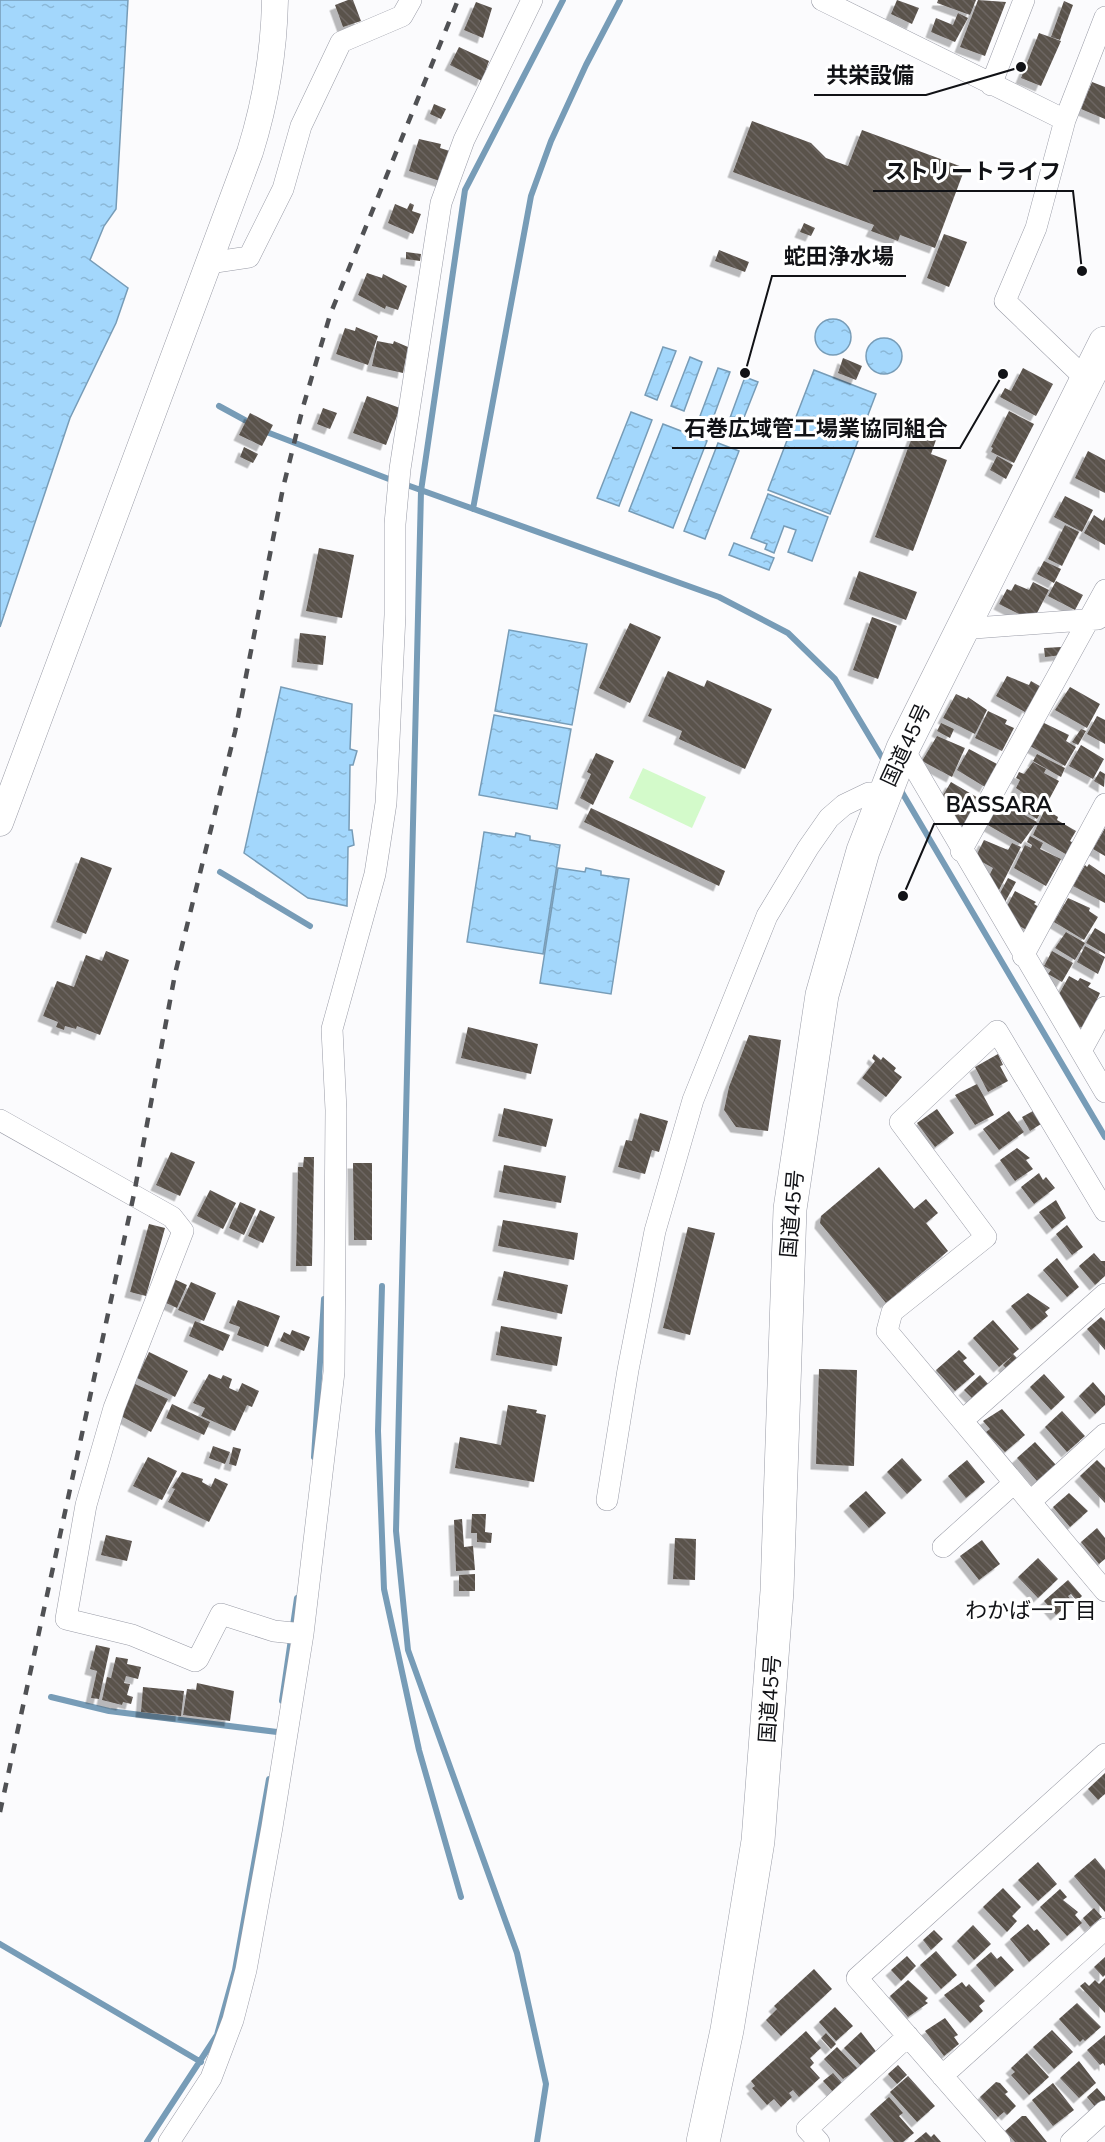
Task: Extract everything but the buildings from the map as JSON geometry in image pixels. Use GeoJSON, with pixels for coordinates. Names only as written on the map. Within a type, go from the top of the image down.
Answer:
{"type":"FeatureCollection","features":[{"type":"Feature","properties":{"kind":"highway","name":"国道45号"},"geometry":{"type":"LineString","coordinates":[[703,2142],[727,2030],[758,1841],[777,1591],[790,1209],[822,995],[845,909],[892,772],[1105,343]]}},
{"type":"Feature","properties":{"kind":"street"},"geometry":{"type":"LineString","coordinates":[[264,0],[274,35]]}},
{"type":"Feature","properties":{"kind":"street"},"geometry":{"type":"LineString","coordinates":[[0,823],[209,263],[264,107],[273,58],[275,0]]}},
{"type":"Feature","properties":{"kind":"street"},"geometry":{"type":"LineString","coordinates":[[209,263],[249,257],[283,189],[301,126],[341,42],[402,16],[411,0]]}},
{"type":"Feature","properties":{"kind":"street"},"geometry":{"type":"LineString","coordinates":[[169,2142],[211,2078],[233,2020],[246,1970],[272,1827],[295,1633],[334,1372],[336,1121],[332,1029],[375,874],[386,803],[395,615],[395,524],[400,470],[441,203],[464,140],[532,0]]}},
{"type":"Feature","properties":{"kind":"street"},"geometry":{"type":"LineString","coordinates":[[822,0],[1065,120]]}},
{"type":"Feature","properties":{"kind":"street"},"geometry":{"type":"LineString","coordinates":[[991,85],[1024,0]]}},
{"type":"Feature","properties":{"kind":"street"},"geometry":{"type":"LineString","coordinates":[[1088,381],[1005,301],[1036,228],[1065,120],[1105,17]]}},
{"type":"Feature","properties":{"kind":"street"},"geometry":{"type":"LineString","coordinates":[[961,851],[1097,619],[1105,590]]}},
{"type":"Feature","properties":{"kind":"street"},"geometry":{"type":"LineString","coordinates":[[961,629],[1097,619]]}},
{"type":"Feature","properties":{"kind":"street"},"geometry":{"type":"LineString","coordinates":[[607,1500],[628,1370],[655,1231],[693,1100],[767,916],[808,848],[829,818],[844,805],[869,793],[892,772],[961,851],[1105,1092]]}},
{"type":"Feature","properties":{"kind":"street"},"geometry":{"type":"LineString","coordinates":[[1023,956],[1105,804]]}},
{"type":"Feature","properties":{"kind":"street"},"geometry":{"type":"LineString","coordinates":[[1081,1051],[1105,1007]]}},
{"type":"Feature","properties":{"kind":"street"},"geometry":{"type":"LineString","coordinates":[[1105,1212],[997,1031],[900,1122],[986,1237],[892,1312],[887,1331],[1105,1591]]}},
{"type":"Feature","properties":{"kind":"street"},"geometry":{"type":"LineString","coordinates":[[0,1120],[143,1199],[172,1217],[183,1231],[114,1408],[86,1505],[66,1618],[132,1635],[195,1660],[198,1659],[221,1614],[295,1633]]}},
{"type":"Feature","properties":{"kind":"street"},"geometry":{"type":"LineString","coordinates":[[963,1420],[1105,1294]]}},
{"type":"Feature","properties":{"kind":"street"},"geometry":{"type":"LineString","coordinates":[[1031,1501],[1105,1434]]}},
{"type":"Feature","properties":{"kind":"street"},"geometry":{"type":"LineString","coordinates":[[943,1546],[1014,1483]]}},
{"type":"Feature","properties":{"kind":"street"},"geometry":{"type":"LineString","coordinates":[[1000,2142],[857,1978],[1105,1754]]}},
{"type":"Feature","properties":{"kind":"street"},"geometry":{"type":"LineString","coordinates":[[942,2076],[1103,1934]]}},
{"type":"Feature","properties":{"kind":"street"},"geometry":{"type":"LineString","coordinates":[[819,2142],[807,2129],[908,2037]]}},
{"type":"Feature","properties":{"kind":"street"},"geometry":{"type":"LineString","coordinates":[[1071,2142],[1105,2111]]}},
{"type":"Feature","properties":{"kind":"green space"},"geometry":{"type":"Polygon","coordinates":[[[643,768],[706,797],[692,828],[629,798],[643,768]]]}},
{"type":"Feature","properties":{"kind":"water"},"geometry":{"type":"Polygon","coordinates":[[[0,0],[128,0],[116,209],[104,226],[90,260],[128,288],[116,323],[70,418],[0,627],[0,0]]]}},
{"type":"Feature","properties":{"kind":"water"},"geometry":{"type":"Polygon","coordinates":[[[833,319],[845,325],[851,337],[845,349],[833,355],[821,349],[815,337],[821,325],[833,319]]]}},
{"type":"Feature","properties":{"kind":"water"},"geometry":{"type":"Polygon","coordinates":[[[884,338],[897,343],[902,356],[897,369],[884,374],[871,369],[866,356],[871,343],[884,338]]]}},
{"type":"Feature","properties":{"kind":"water"},"geometry":{"type":"Polygon","coordinates":[[[663,347],[676,351],[657,400],[645,395],[663,347]]]}},
{"type":"Feature","properties":{"kind":"water"},"geometry":{"type":"Polygon","coordinates":[[[690,357],[702,362],[684,411],[671,406],[690,357]]]}},
{"type":"Feature","properties":{"kind":"water"},"geometry":{"type":"Polygon","coordinates":[[[718,368],[730,372],[712,421],[700,416],[718,368]]]}},
{"type":"Feature","properties":{"kind":"water"},"geometry":{"type":"Polygon","coordinates":[[[814,370],[876,394],[830,514],[768,490],[814,370]]]}},
{"type":"Feature","properties":{"kind":"water"},"geometry":{"type":"Polygon","coordinates":[[[745,377],[758,382],[739,430],[727,426],[745,377]]]}},
{"type":"Feature","properties":{"kind":"water"},"geometry":{"type":"Polygon","coordinates":[[[631,412],[652,420],[619,506],[597,498],[631,412]]]}},
{"type":"Feature","properties":{"kind":"water"},"geometry":{"type":"Polygon","coordinates":[[[663,424],[707,441],[673,528],[629,511],[663,424]]]}},
{"type":"Feature","properties":{"kind":"water"},"geometry":{"type":"Polygon","coordinates":[[[718,443],[739,451],[705,539],[684,531],[718,443]]]}},
{"type":"Feature","properties":{"kind":"water"},"geometry":{"type":"Polygon","coordinates":[[[768,494],[828,517],[812,561],[788,552],[796,530],[784,526],[774,553],[765,549],[767,544],[751,538],[768,494]]]}},
{"type":"Feature","properties":{"kind":"water"},"geometry":{"type":"Polygon","coordinates":[[[734,543],[774,558],[769,570],[729,555],[734,543]]]}},
{"type":"Feature","properties":{"kind":"water"},"geometry":{"type":"Polygon","coordinates":[[[509,630],[587,644],[572,725],[495,711],[509,630]]]}},
{"type":"Feature","properties":{"kind":"water"},"geometry":{"type":"Polygon","coordinates":[[[281,687],[352,704],[350,749],[357,751],[353,765],[350,765],[349,830],[352,830],[354,845],[348,847],[347,906],[308,898],[244,853],[281,687]]]}},
{"type":"Feature","properties":{"kind":"water"},"geometry":{"type":"Polygon","coordinates":[[[494,715],[571,729],[557,809],[479,795],[494,715]]]}},
{"type":"Feature","properties":{"kind":"water"},"geometry":{"type":"Polygon","coordinates":[[[484,832],[515,837],[516,833],[530,836],[530,840],[560,845],[543,954],[467,942],[484,832]]]}},
{"type":"Feature","properties":{"kind":"water"},"geometry":{"type":"Polygon","coordinates":[[[558,868],[585,872],[586,868],[601,871],[601,875],[629,879],[611,994],[540,983],[558,868]]]}},
{"type":"Feature","properties":{"kind":"waterway"},"geometry":{"type":"LineString","coordinates":[[537,2142],[546,2084],[517,1953],[408,1650],[396,1531],[421,491],[465,190],[563,0]]}},
{"type":"Feature","properties":{"kind":"waterway"},"geometry":{"type":"LineString","coordinates":[[473,509],[531,196],[551,141],[586,65],[620,0]]}},
{"type":"Feature","properties":{"kind":"waterway"},"geometry":{"type":"LineString","coordinates":[[219,406],[252,424]]}},
{"type":"Feature","properties":{"kind":"waterway"},"geometry":{"type":"LineString","coordinates":[[264,431],[394,481]]}},
{"type":"Feature","properties":{"kind":"waterway"},"geometry":{"type":"LineString","coordinates":[[404,484],[719,597],[788,633],[835,679],[886,764]]}},
{"type":"Feature","properties":{"kind":"waterway"},"geometry":{"type":"LineString","coordinates":[[900,789],[1105,1137]]}},
{"type":"Feature","properties":{"kind":"waterway"},"geometry":{"type":"LineString","coordinates":[[220,872],[310,926]]}},
{"type":"Feature","properties":{"kind":"waterway"},"geometry":{"type":"LineString","coordinates":[[382,1286],[378,1431],[384,1589],[419,1750],[461,1897]]}},
{"type":"Feature","properties":{"kind":"waterway"},"geometry":{"type":"LineString","coordinates":[[314,1457],[324,1299]]}},
{"type":"Feature","properties":{"kind":"waterway"},"geometry":{"type":"LineString","coordinates":[[282,1701],[297,1598]]}},
{"type":"Feature","properties":{"kind":"waterway"},"geometry":{"type":"LineString","coordinates":[[51,1697],[109,1711],[277,1732]]}},
{"type":"Feature","properties":{"kind":"waterway"},"geometry":{"type":"LineString","coordinates":[[147,2142],[217,2035],[235,1970],[269,1779]]}},
{"type":"Feature","properties":{"kind":"waterway"},"geometry":{"type":"LineString","coordinates":[[0,1944],[201,2062]]}},
{"type":"Feature","properties":{"kind":"railway"},"geometry":{"type":"LineString","coordinates":[[0,1812],[134,1194],[175,974],[235,732],[283,488],[303,407],[330,315],[458,0]]}},
{"type":"Feature","properties":{"kind":"place","name":"共栄設備"},"geometry":{"type":"Point","coordinates":[1021,67]}},
{"type":"Feature","properties":{"kind":"place","name":"ストリートライフ"},"geometry":{"type":"Point","coordinates":[1082,271]}},
{"type":"Feature","properties":{"kind":"place","name":"蛇田浄水場"},"geometry":{"type":"Point","coordinates":[745,373]}},
{"type":"Feature","properties":{"kind":"place","name":"石巻広域管工場業協同組合"},"geometry":{"type":"Point","coordinates":[1003,374]}},
{"type":"Feature","properties":{"kind":"place","name":"BASSARA"},"geometry":{"type":"Point","coordinates":[903,896]}},
{"type":"Feature","properties":{"kind":"district","name":"わかば一丁目"},"geometry":{"type":"Point","coordinates":[1031,1610]}}]}
